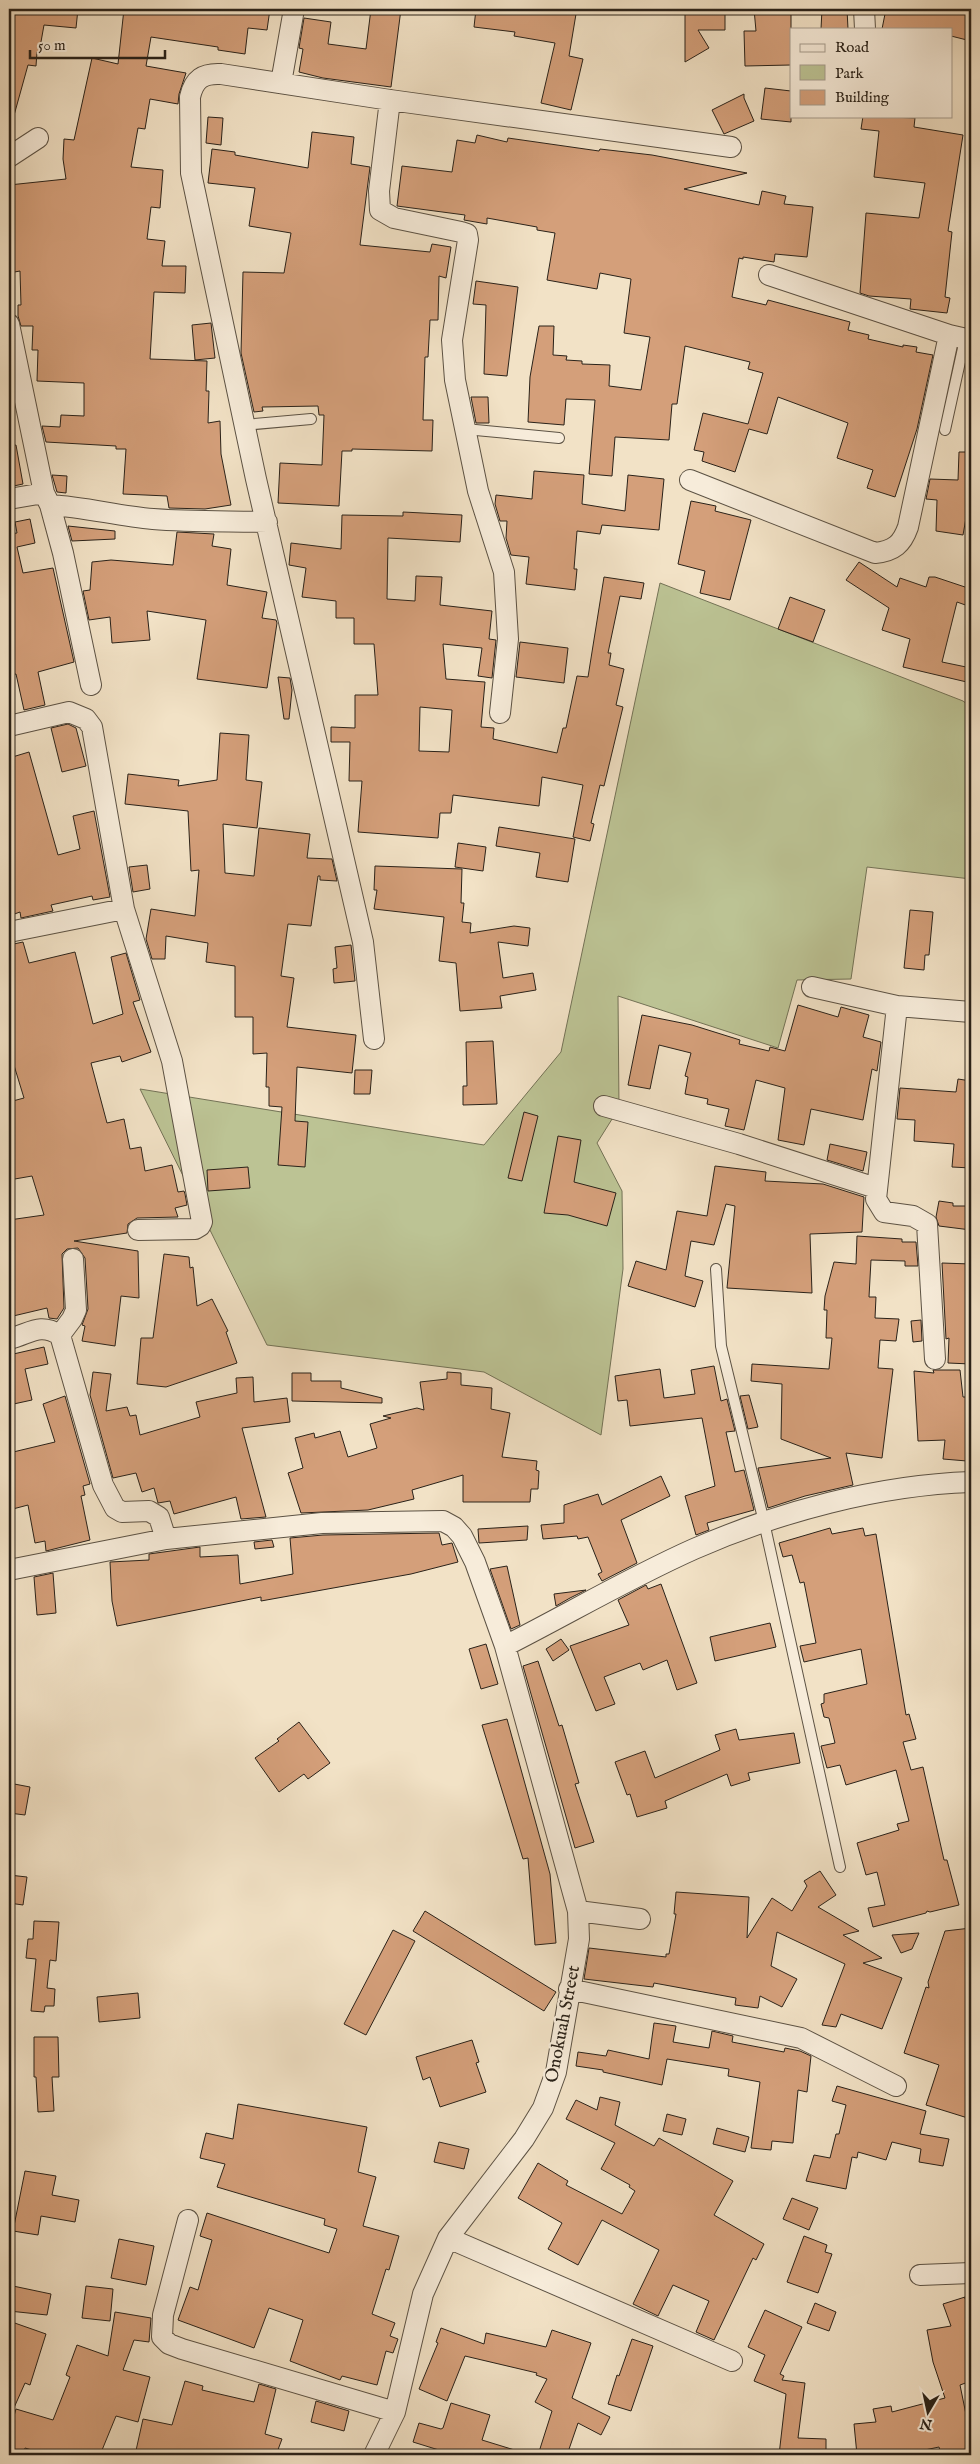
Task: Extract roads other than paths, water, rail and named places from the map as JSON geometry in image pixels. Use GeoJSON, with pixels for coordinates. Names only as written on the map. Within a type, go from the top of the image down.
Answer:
{"type":"FeatureCollection","features":[{"type":"Feature","properties":{"kind":"street"},"geometry":{"type":"LineString","coordinates":[[281,83],[294,9]]}},
{"type":"Feature","properties":{"kind":"street"},"geometry":{"type":"LineString","coordinates":[[864,9],[865,28]]}},
{"type":"Feature","properties":{"kind":"street"},"geometry":{"type":"LineString","coordinates":[[374,1039],[362,942],[244,425],[191,173],[190,97],[196,80],[211,73],[390,100],[731,147]]}},
{"type":"Feature","properties":{"kind":"street"},"geometry":{"type":"LineString","coordinates":[[390,100],[379,191],[380,210],[394,218],[467,234],[468,240],[452,340],[456,380],[478,491],[504,572],[508,599],[508,639],[500,713]]}},
{"type":"Feature","properties":{"kind":"street"},"geometry":{"type":"LineString","coordinates":[[9,157],[38,138]]}},
{"type":"Feature","properties":{"kind":"street"},"geometry":{"type":"LineString","coordinates":[[690,480],[875,553],[890,551],[904,540],[962,338],[769,275]]}},
{"type":"Feature","properties":{"kind":"street"},"geometry":{"type":"LineString","coordinates":[[9,324],[47,499],[63,553],[91,685]]}},
{"type":"Feature","properties":{"kind":"street"},"geometry":{"type":"LineString","coordinates":[[9,499],[47,499],[106,513],[154,519],[267,522]]}},
{"type":"Feature","properties":{"kind":"street"},"geometry":{"type":"LineString","coordinates":[[9,726],[69,712],[86,719],[92,727],[124,909],[172,1061],[202,1222],[195,1229],[138,1230]]}},
{"type":"Feature","properties":{"kind":"street"},"geometry":{"type":"LineString","coordinates":[[9,932],[124,909]]}},
{"type":"Feature","properties":{"kind":"street"},"geometry":{"type":"LineString","coordinates":[[812,987],[897,1006],[971,1012]]}},
{"type":"Feature","properties":{"kind":"street"},"geometry":{"type":"LineString","coordinates":[[897,1006],[876,1199],[884,1212],[913,1216],[926,1224],[935,1359]]}},
{"type":"Feature","properties":{"kind":"street"},"geometry":{"type":"LineString","coordinates":[[604,1106],[739,1144],[876,1188]]}},
{"type":"Feature","properties":{"kind":"street"},"geometry":{"type":"LineString","coordinates":[[60,1335],[76,1310],[73,1258]]}},
{"type":"Feature","properties":{"kind":"street"},"geometry":{"type":"LineString","coordinates":[[9,1339],[42,1329],[49,1329],[60,1335],[103,1485],[115,1508],[122,1512],[149,1512],[159,1517],[166,1539]]}},
{"type":"Feature","properties":{"kind":"street"},"geometry":{"type":"LineString","coordinates":[[505,1646],[693,1550],[764,1522],[881,1491],[926,1484],[971,1482]]}},
{"type":"Feature","properties":{"kind":"street","name":"Onokuah Street"},"geometry":{"type":"LineString","coordinates":[[9,1570],[166,1539],[322,1522],[443,1521],[454,1527],[462,1536],[475,1562],[505,1646],[578,1911],[579,1939],[556,2072],[543,2108],[524,2139],[448,2238],[423,2294],[395,2412],[374,2455]]}},
{"type":"Feature","properties":{"kind":"street"},"geometry":{"type":"LineString","coordinates":[[578,1911],[640,1919]]}},
{"type":"Feature","properties":{"kind":"street"},"geometry":{"type":"LineString","coordinates":[[569,1989],[801,2038],[896,2086]]}},
{"type":"Feature","properties":{"kind":"street"},"geometry":{"type":"LineString","coordinates":[[188,2220],[163,2315],[162,2337],[169,2344],[395,2412]]}},
{"type":"Feature","properties":{"kind":"street"},"geometry":{"type":"LineString","coordinates":[[448,2238],[732,2361]]}},
{"type":"Feature","properties":{"kind":"street"},"geometry":{"type":"LineString","coordinates":[[920,2274],[971,2273]]}},
{"type":"Feature","properties":{"kind":"lane"},"geometry":{"type":"LineString","coordinates":[[945,430],[962,338]]}},
{"type":"Feature","properties":{"kind":"lane"},"geometry":{"type":"LineString","coordinates":[[244,425],[311,419]]}},
{"type":"Feature","properties":{"kind":"lane"},"geometry":{"type":"LineString","coordinates":[[465,429],[559,438]]}},
{"type":"Feature","properties":{"kind":"lane"},"geometry":{"type":"LineString","coordinates":[[716,1269],[720,1346],[764,1522],[840,1867]]}}]}
